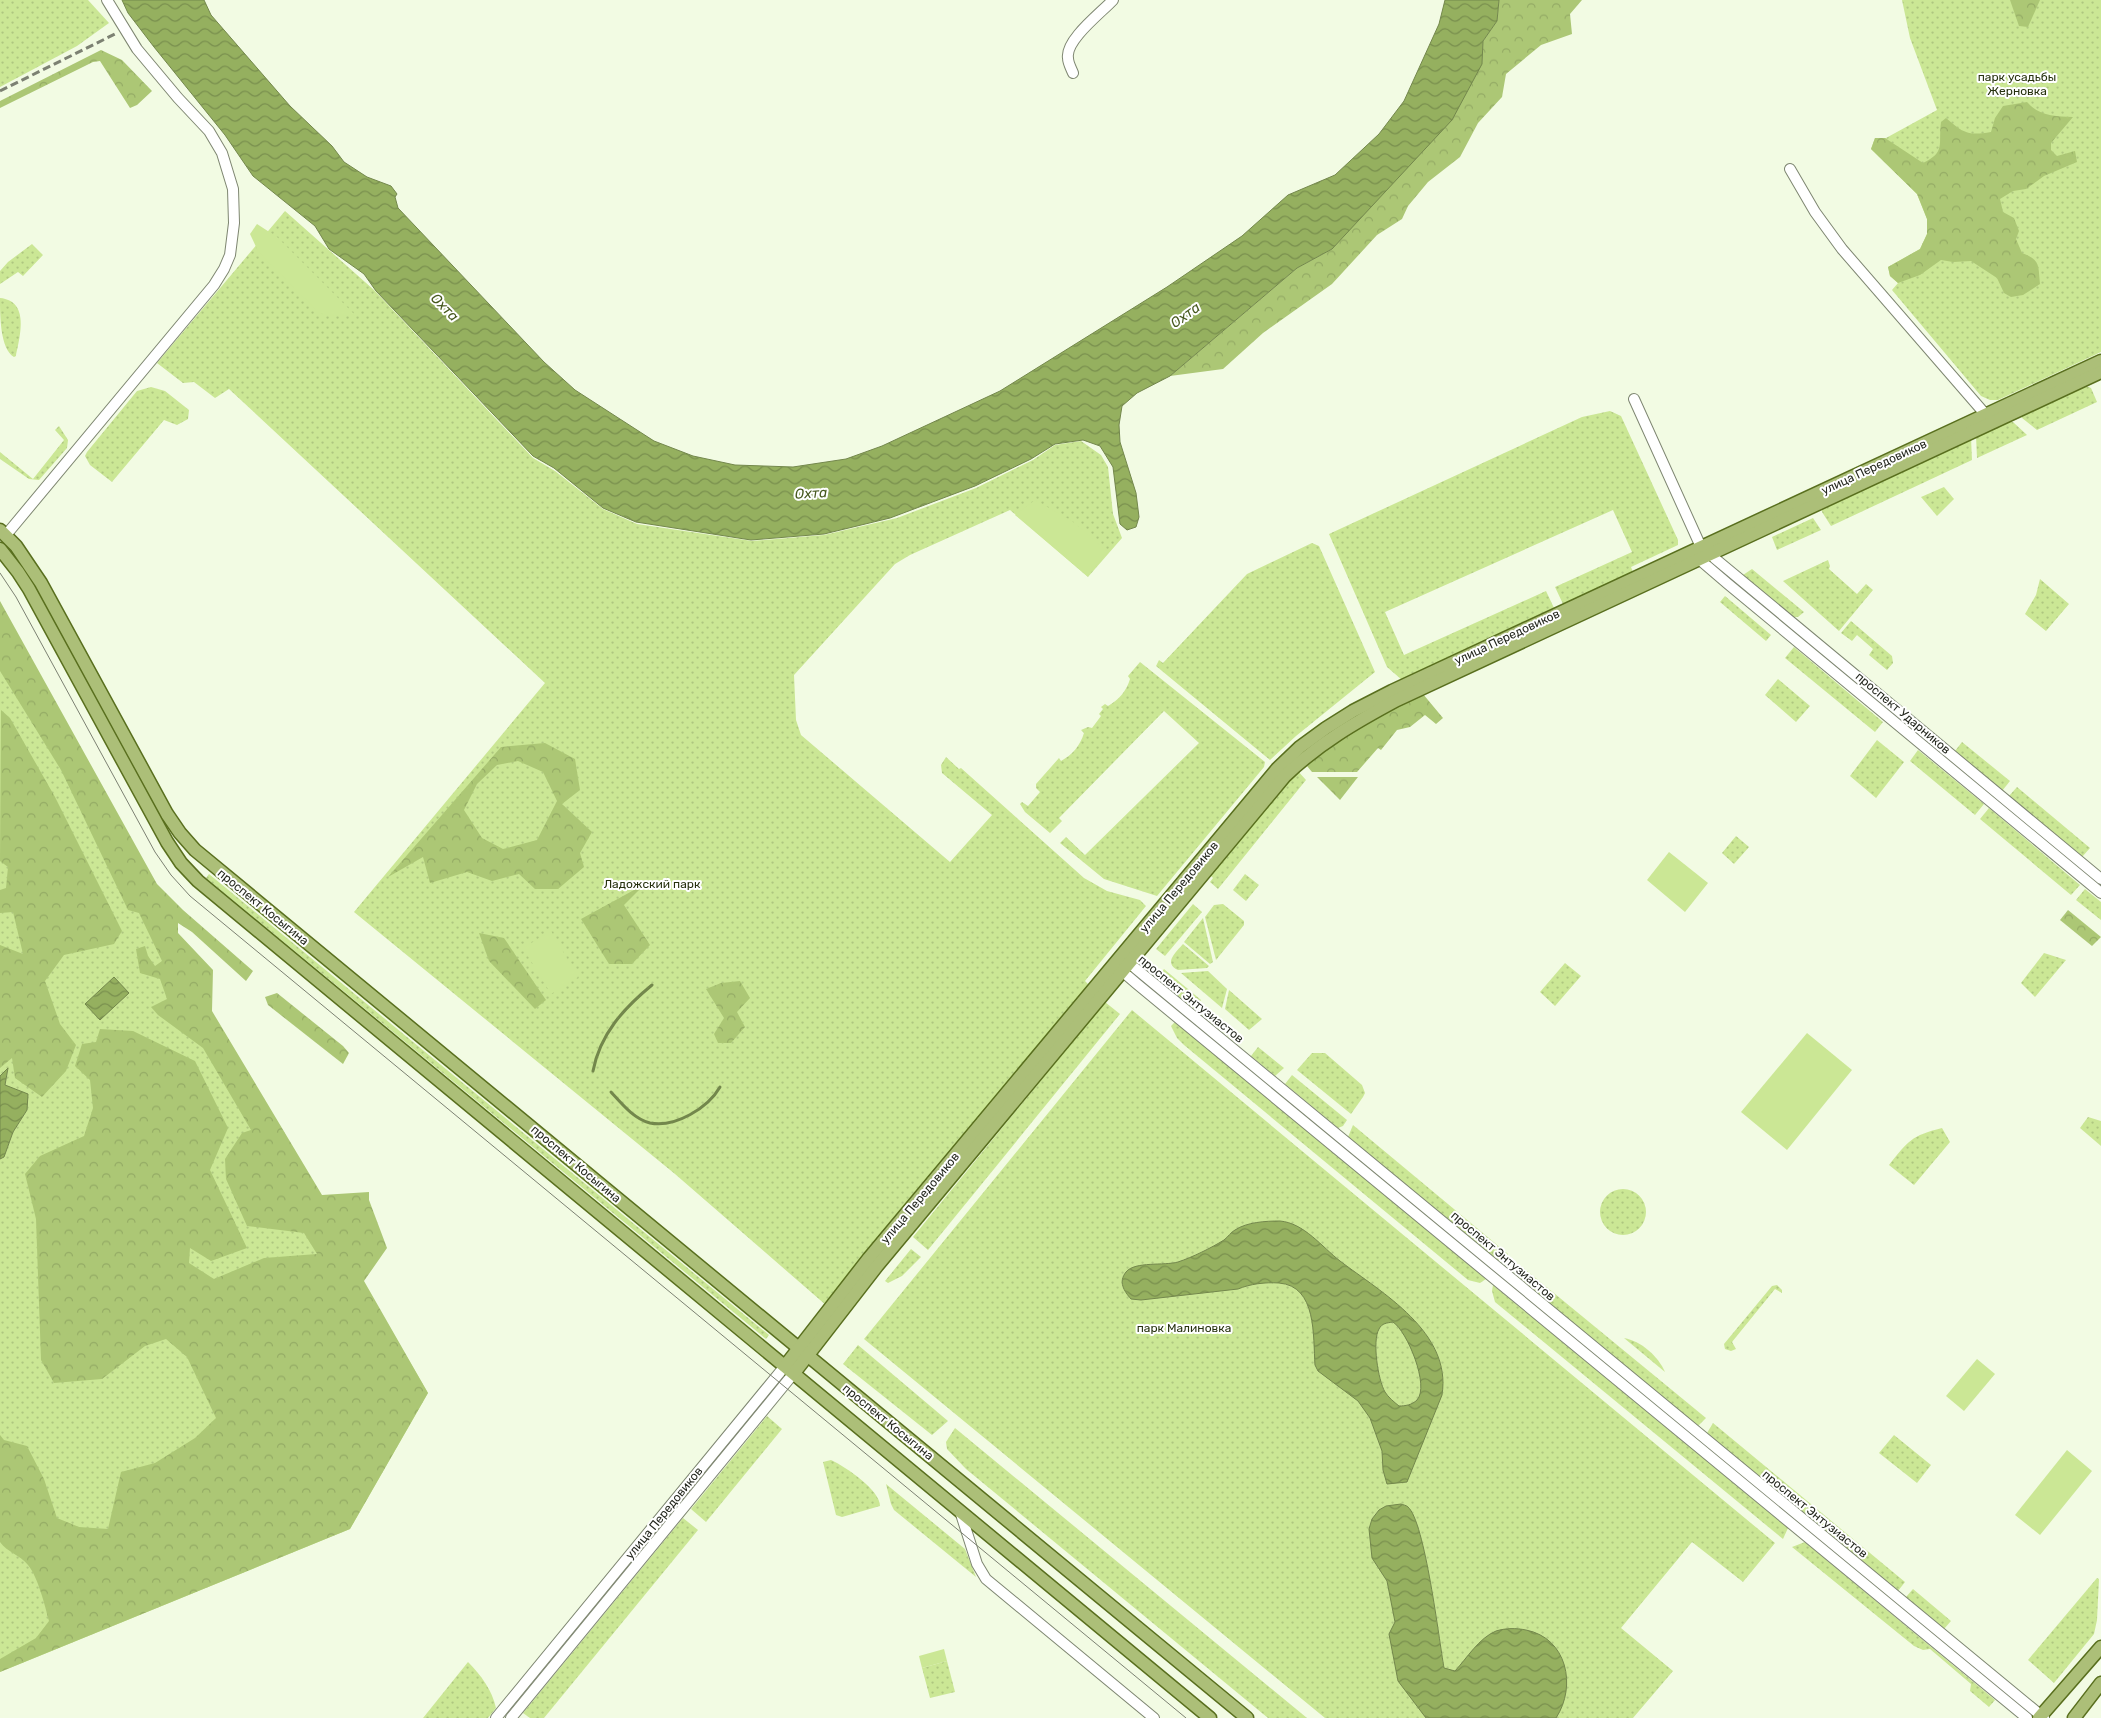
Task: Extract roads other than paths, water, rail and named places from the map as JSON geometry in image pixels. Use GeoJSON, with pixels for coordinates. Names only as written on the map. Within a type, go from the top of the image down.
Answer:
{"type":"FeatureCollection","features":[{"type":"Feature","properties":{"kind":"main road","name":"улица Передовиков"},"geometry":{"type":"LineString","coordinates":[[1704,554],[1986,415],[2101,361]]}},
{"type":"Feature","properties":{"kind":"main road","name":"улица Передовиков"},"geometry":{"type":"LineString","coordinates":[[789,1369],[869,1258],[1123,965],[1277,769],[1300,747],[1353,711],[1392,691],[1704,554],[2101,372]]}},
{"type":"Feature","properties":{"kind":"main road","name":"проспект Косыгина"},"geometry":{"type":"LineString","coordinates":[[3,533],[29,564],[41,583],[167,814],[190,845],[1247,1718]]}},
{"type":"Feature","properties":{"kind":"main road","name":"проспект Косыгина"},"geometry":{"type":"LineString","coordinates":[[0,549],[29,590],[167,842],[181,863],[198,881],[1210,1718]]}},
{"type":"Feature","properties":{"kind":"main road"},"geometry":{"type":"LineString","coordinates":[[2042,1717],[2101,1647]]}},
{"type":"Feature","properties":{"kind":"main road"},"geometry":{"type":"LineString","coordinates":[[2074,1718],[2101,1683]]}},
{"type":"Feature","properties":{"kind":"street"},"geometry":{"type":"LineString","coordinates":[[3,533],[214,284],[224,269],[230,255],[234,223],[233,189],[222,153],[209,131],[178,98],[137,49],[107,0]]}},
{"type":"Feature","properties":{"kind":"street"},"geometry":{"type":"LineString","coordinates":[[1073,73],[1067,57],[1069,48],[1077,36],[1113,0]]}},
{"type":"Feature","properties":{"kind":"street"},"geometry":{"type":"LineString","coordinates":[[1790,169],[1815,212],[1842,249],[1986,415]]}},
{"type":"Feature","properties":{"kind":"street","name":"проспект Ударников"},"geometry":{"type":"LineString","coordinates":[[1634,399],[1704,554],[1990,801],[2101,893]]}},
{"type":"Feature","properties":{"kind":"street","name":"проспект Ударников"},"geometry":{"type":"LineString","coordinates":[[1704,554],[2101,879]]}},
{"type":"Feature","properties":{"kind":"street"},"geometry":{"type":"LineString","coordinates":[[1990,801],[1997,793]]}},
{"type":"Feature","properties":{"kind":"street","name":"проспект Энтузиастов"},"geometry":{"type":"LineString","coordinates":[[1123,965],[2042,1717]]}},
{"type":"Feature","properties":{"kind":"street","name":"проспект Энтузиастов"},"geometry":{"type":"LineString","coordinates":[[1123,965],[2027,1718]]}},
{"type":"Feature","properties":{"kind":"street","name":"улица Передовиков"},"geometry":{"type":"LineString","coordinates":[[496,1718],[789,1369]]}},
{"type":"Feature","properties":{"kind":"street","name":"улица Передовиков"},"geometry":{"type":"LineString","coordinates":[[511,1718],[789,1369]]}},
{"type":"Feature","properties":{"kind":"street"},"geometry":{"type":"LineString","coordinates":[[960,1510],[977,1564],[986,1579],[1154,1718]]}},
{"type":"Feature","properties":{"kind":"water","name":"Охта"},"geometry":{"type":"Polygon","coordinates":[[[122,0],[204,0],[211,15],[290,106],[332,146],[344,162],[367,177],[391,186],[397,194],[395,197],[398,208],[544,362],[575,390],[654,441],[693,456],[735,465],[793,467],[846,459],[882,446],[1000,391],[1167,287],[1242,236],[1288,195],[1335,175],[1379,134],[1404,101],[1439,24],[1445,0],[1499,0],[1497,21],[1483,41],[1482,64],[1452,120],[1332,249],[1297,268],[1170,376],[1137,393],[1122,406],[1119,425],[1120,442],[1136,493],[1139,517],[1136,527],[1127,530],[1120,524],[1113,467],[1100,446],[1083,440],[1055,444],[1031,459],[975,486],[890,518],[824,534],[751,540],[636,522],[603,508],[554,468],[533,456],[376,291],[364,274],[329,249],[315,226],[253,176],[225,135],[128,13],[122,0]]]}},
{"type":"Feature","properties":{"kind":"water"},"geometry":{"type":"Polygon","coordinates":[[[114,977],[129,993],[100,1020],[85,1004],[114,977]]]}},
{"type":"Feature","properties":{"kind":"water"},"geometry":{"type":"Polygon","coordinates":[[[8,1068],[5,1085],[28,1094],[27,1110],[13,1132],[4,1157],[0,1159],[0,1076],[8,1068]]]}},
{"type":"Feature","properties":{"kind":"water"},"geometry":{"type":"Polygon","coordinates":[[[1280,1221],[1297,1226],[1305,1231],[1340,1261],[1393,1301],[1425,1333],[1436,1352],[1442,1372],[1442,1395],[1407,1482],[1387,1484],[1383,1470],[1382,1451],[1370,1418],[1358,1401],[1318,1371],[1315,1365],[1313,1327],[1307,1303],[1300,1293],[1291,1286],[1279,1283],[1263,1283],[1238,1289],[1141,1300],[1131,1299],[1124,1290],[1122,1279],[1126,1272],[1136,1266],[1178,1262],[1224,1240],[1240,1227],[1257,1222],[1280,1221]],[[1393,1322],[1385,1324],[1379,1329],[1376,1351],[1382,1386],[1388,1396],[1399,1406],[1408,1405],[1417,1400],[1421,1383],[1415,1359],[1399,1327],[1393,1322]]]}},
{"type":"Feature","properties":{"kind":"water"},"geometry":{"type":"Polygon","coordinates":[[[1401,1504],[1408,1507],[1414,1517],[1426,1557],[1444,1668],[1455,1671],[1484,1638],[1496,1631],[1518,1629],[1540,1635],[1551,1643],[1559,1653],[1567,1678],[1566,1692],[1556,1718],[1426,1718],[1398,1681],[1389,1634],[1395,1622],[1387,1581],[1372,1558],[1369,1529],[1372,1519],[1379,1510],[1386,1506],[1401,1504]]]}},
{"type":"Feature","properties":{"kind":"waterway"},"geometry":{"type":"LineString","coordinates":[[593,1071],[596,1058],[607,1034],[632,1003],[652,985]]}},
{"type":"Feature","properties":{"kind":"waterway"},"geometry":{"type":"LineString","coordinates":[[611,1092],[639,1118],[650,1123],[660,1124],[690,1115],[708,1102],[720,1087]]}},
{"type":"Feature","properties":{"kind":"tram line"},"geometry":{"type":"LineString","coordinates":[[0,573],[16,597],[155,852],[171,875],[190,896],[1186,1718]]}},
{"type":"Feature","properties":{"kind":"railway"},"geometry":{"type":"LineString","coordinates":[[0,91],[115,34]]}},
{"type":"Feature","properties":{"kind":"park label","name":"парк усадьбы Жерновка"},"geometry":{"type":"Point","coordinates":[2017,84]}},
{"type":"Feature","properties":{"kind":"park label","name":"Ладожский парк"},"geometry":{"type":"Point","coordinates":[652,884]}},
{"type":"Feature","properties":{"kind":"park label","name":"парк Малиновка"},"geometry":{"type":"Point","coordinates":[1184,1328]}}]}
